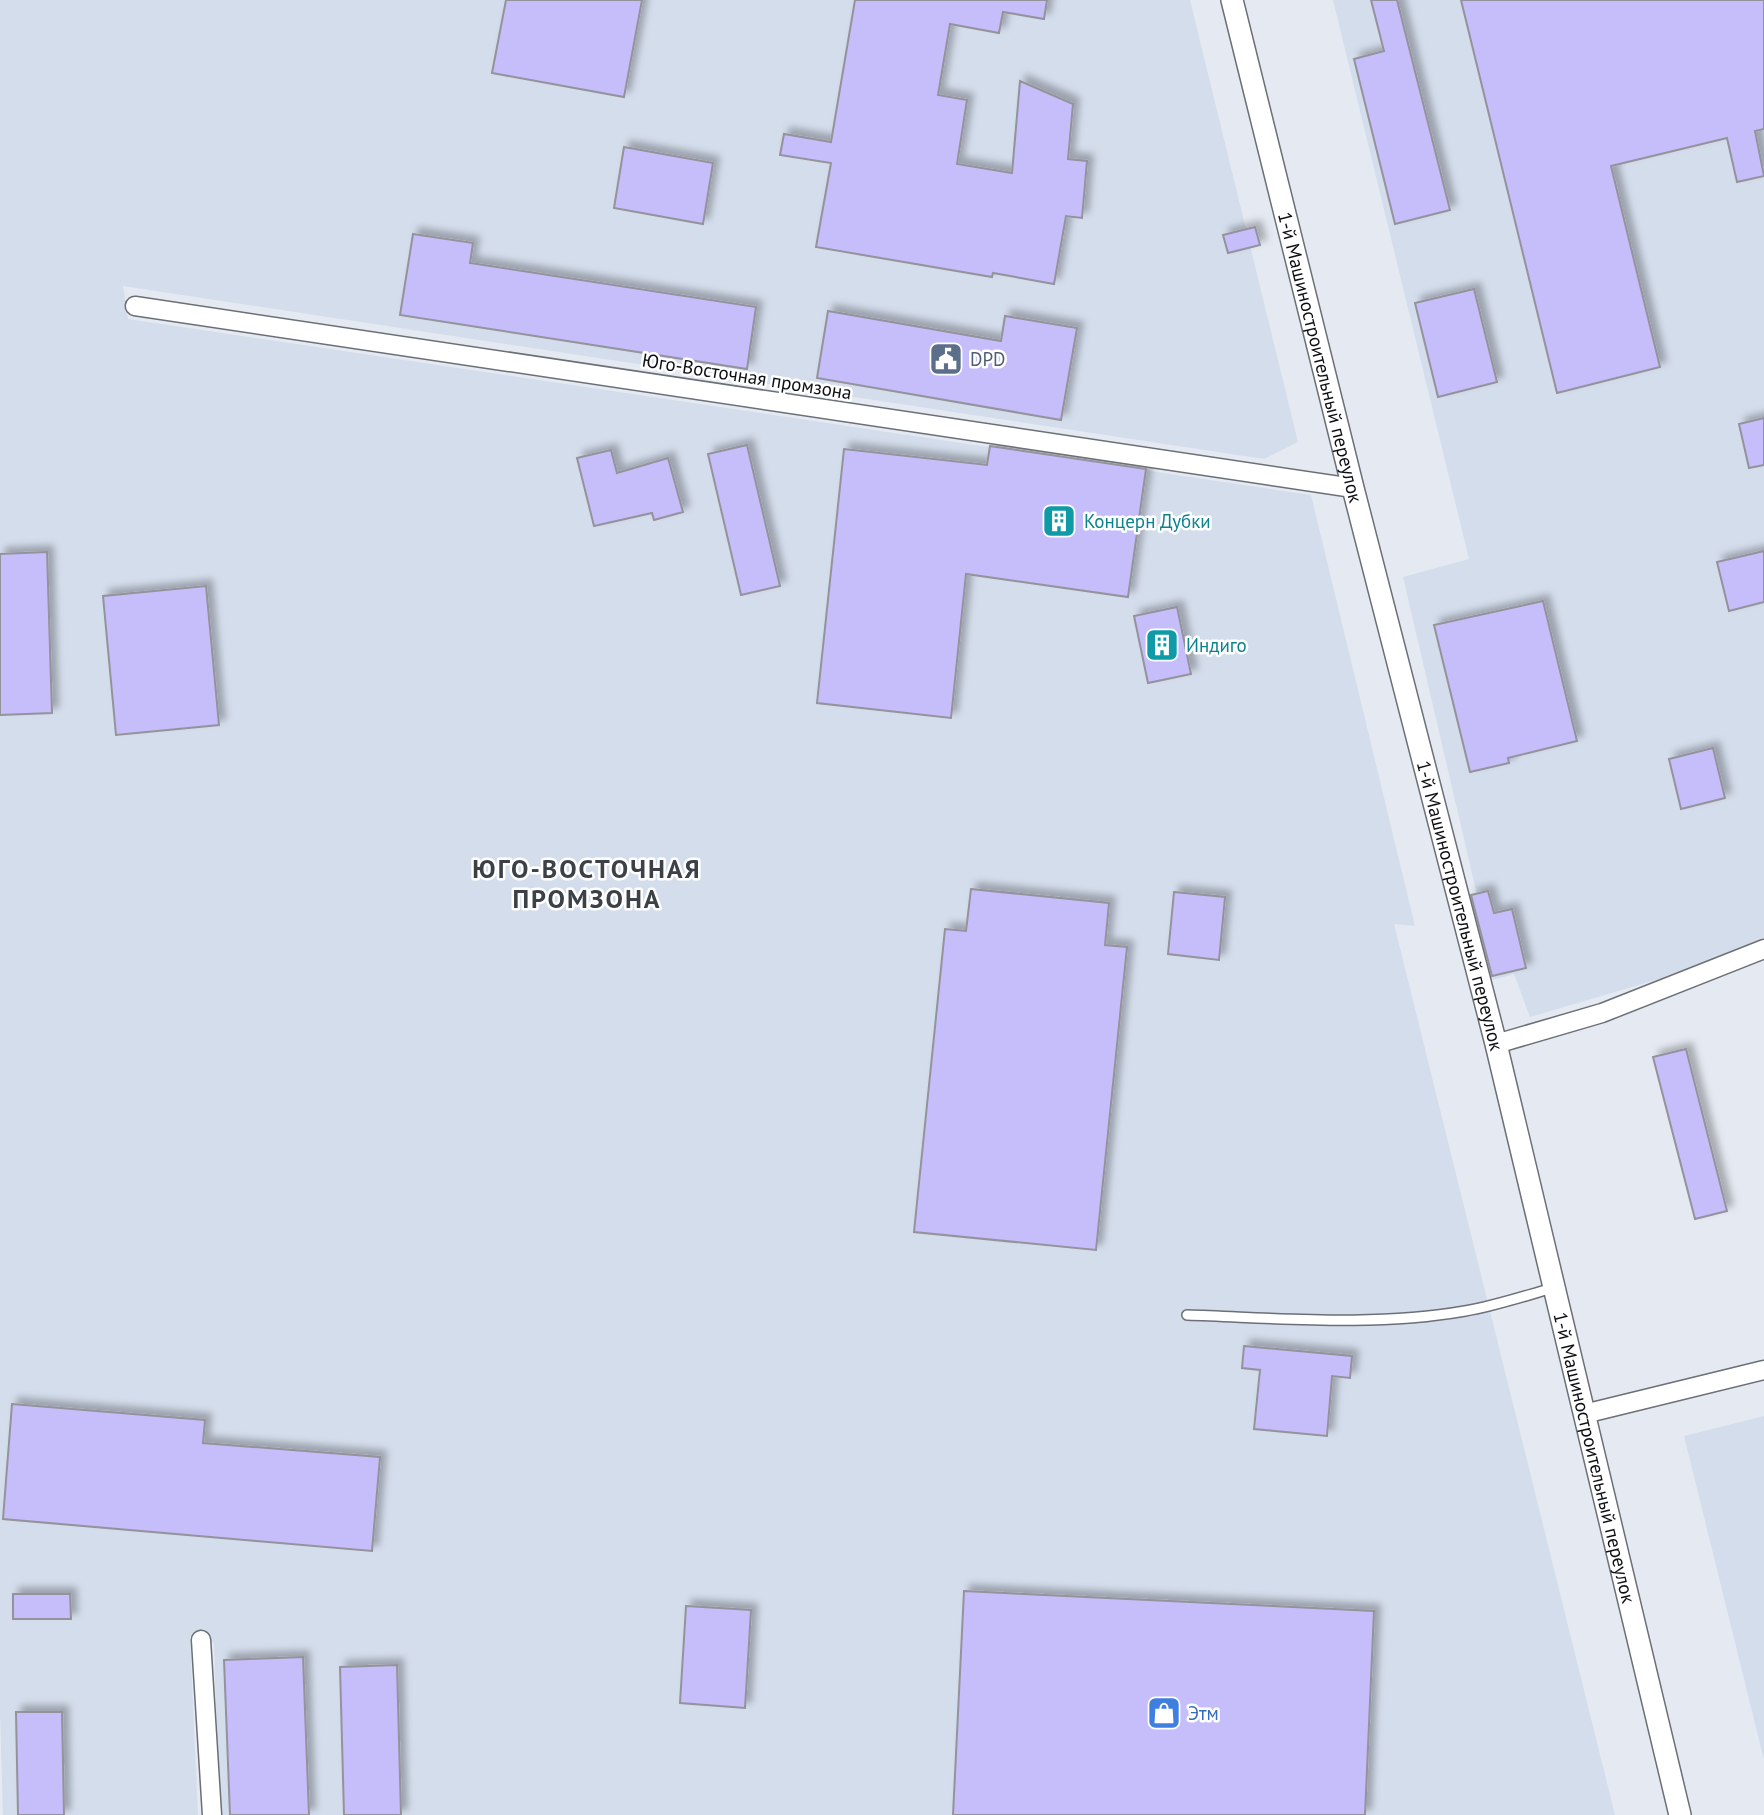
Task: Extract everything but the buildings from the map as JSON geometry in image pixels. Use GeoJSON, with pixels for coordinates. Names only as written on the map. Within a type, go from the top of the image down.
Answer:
{"type":"FeatureCollection","features":[{"type":"Feature","properties":{"kind":"street","name":"1-й Машиностроительный переулок"},"geometry":{"type":"LineString","coordinates":[[1232,0],[1353,488],[1496,1044],[1680,1815]]}},
{"type":"Feature","properties":{"kind":"street","name":"Юго-Восточная промзона"},"geometry":{"type":"LineString","coordinates":[[135,306],[1353,488]]}},
{"type":"Feature","properties":{"kind":"street"},"geometry":{"type":"LineString","coordinates":[[1496,1044],[1602,1013],[1764,948]]}},
{"type":"Feature","properties":{"kind":"street"},"geometry":{"type":"LineString","coordinates":[[1584,1414],[1764,1370]]}},
{"type":"Feature","properties":{"kind":"street"},"geometry":{"type":"LineString","coordinates":[[201,1640],[212,1815]]}},
{"type":"Feature","properties":{"kind":"lane"},"geometry":{"type":"LineString","coordinates":[[1187,1315],[1331,1320],[1411,1317],[1467,1311],[1554,1288]]}},
{"type":"Feature","properties":{"kind":"shaded area"},"geometry":{"type":"Polygon","coordinates":[[[0,0],[1190,0],[1298,442],[1264,459],[123,286],[128,319],[1311,495],[1415,926],[1394,924],[1615,1815],[219,1815],[214,1643],[190,1637],[198,1815],[3,1815],[0,1714],[0,0]]]}},
{"type":"Feature","properties":{"kind":"shaded area"},"geometry":{"type":"Polygon","coordinates":[[[1333,0],[1764,0],[1764,938],[1659,979],[1530,1017],[1514,974],[1485,982],[1464,898],[1477,895],[1403,577],[1469,559],[1333,0]]]}},
{"type":"Feature","properties":{"kind":"shaded area"},"geometry":{"type":"Polygon","coordinates":[[[1764,1416],[1764,1760],[1684,1436],[1764,1416]]]}},
{"type":"Feature","properties":{"kind":"place","name":"DPD"},"geometry":{"type":"Point","coordinates":[946,359]}},
{"type":"Feature","properties":{"kind":"place","name":"Концерн Дубки"},"geometry":{"type":"Point","coordinates":[1059,521]}},
{"type":"Feature","properties":{"kind":"place","name":"Индиго"},"geometry":{"type":"Point","coordinates":[1162,645]}},
{"type":"Feature","properties":{"kind":"place","name":"Этм"},"geometry":{"type":"Point","coordinates":[1164,1713]}},
{"type":"Feature","properties":{"kind":"district","name":"ЮГО-ВОСТОЧНАЯ ПРОМЗОНА"},"geometry":{"type":"Point","coordinates":[587,883]}}]}
